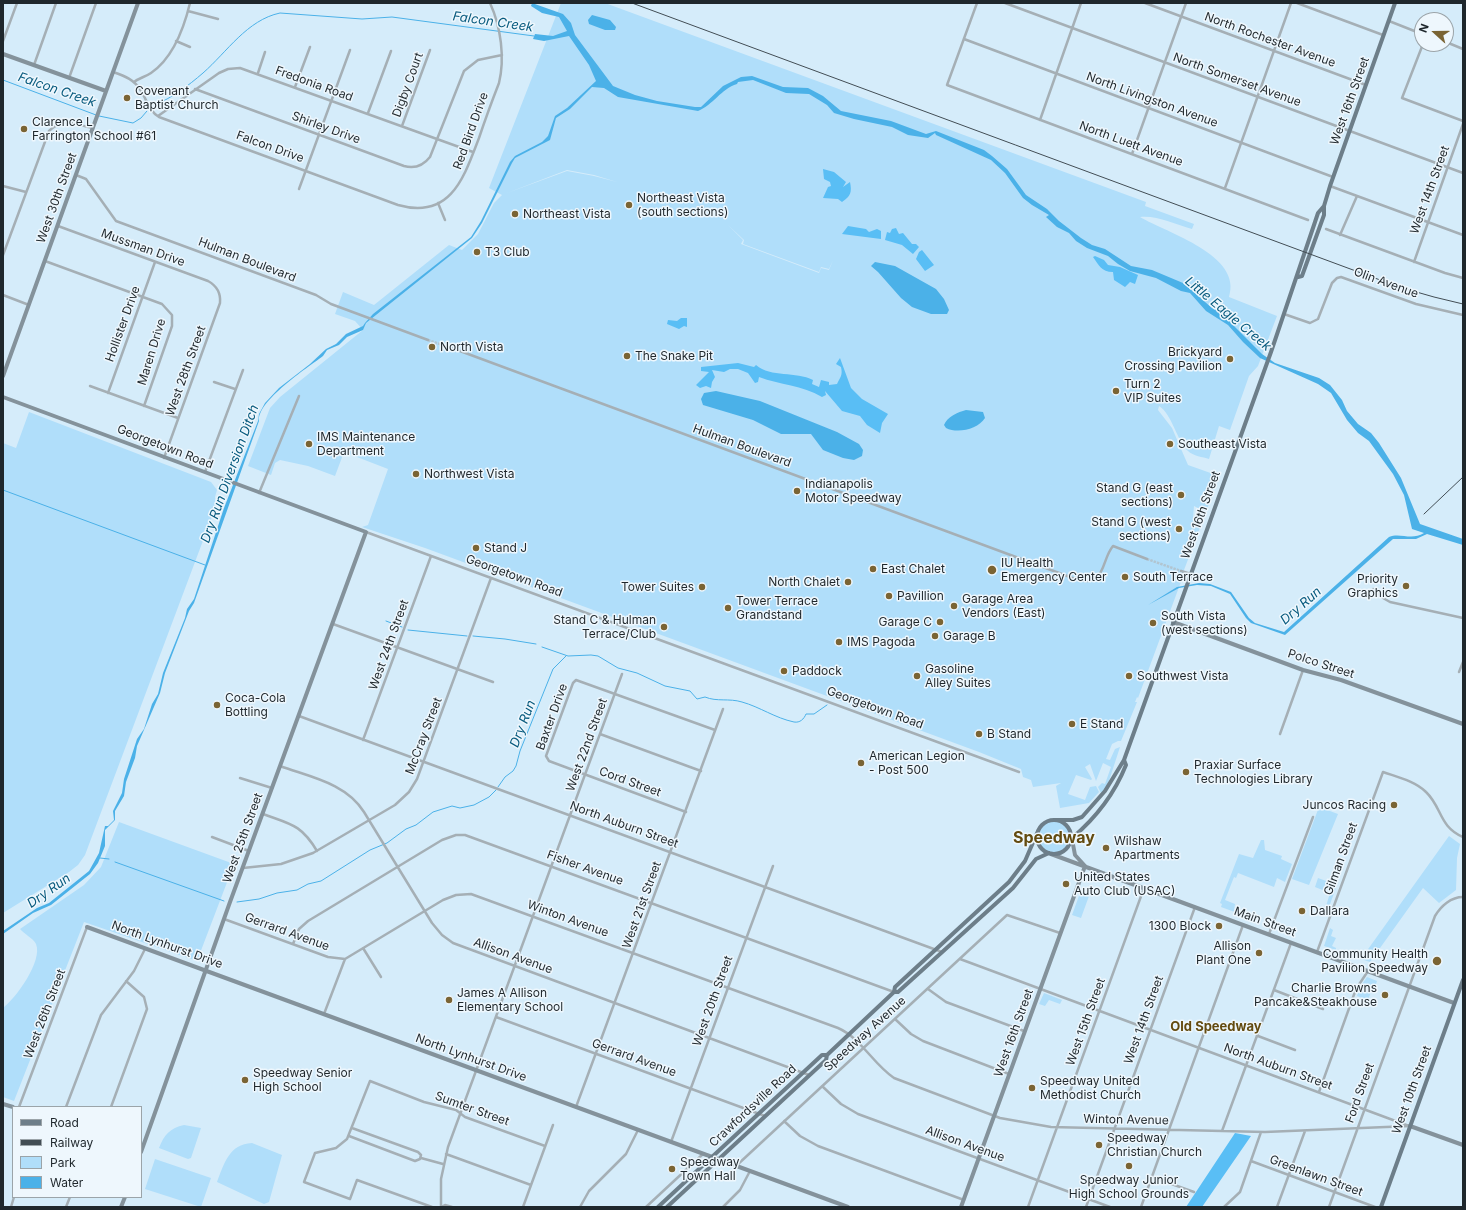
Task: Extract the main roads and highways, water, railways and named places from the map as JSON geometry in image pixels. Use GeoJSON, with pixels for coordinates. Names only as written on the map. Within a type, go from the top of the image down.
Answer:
{"type":"FeatureCollection","features":[{"type":"Feature","properties":{"kind":"main road","name":"West 30th Street"},"geometry":{"type":"LineString","coordinates":[[3,376],[138,3]]}},
{"type":"Feature","properties":{"kind":"main road","name":"West 16th Street"},"geometry":{"type":"LineString","coordinates":[[1056,820],[1074,820],[1083,816],[1109,787],[1124,760],[1298,277],[1296,274],[1316,218],[1324,206],[1395,3]]}},
{"type":"Feature","properties":{"kind":"main road"},"geometry":{"type":"LineString","coordinates":[[3,54],[106,91]]}},
{"type":"Feature","properties":{"kind":"main road","name":"Georgetown Road"},"geometry":{"type":"LineString","coordinates":[[3,397],[366,532]]}},
{"type":"Feature","properties":{"kind":"main road","name":"West 25th Street"},"geometry":{"type":"LineString","coordinates":[[142,1149],[224,919],[366,532]]}},
{"type":"Feature","properties":{"kind":"main road","name":"Polco Street"},"geometry":{"type":"LineString","coordinates":[[1173,622],[1303,670],[1341,680],[1463,724]]}},
{"type":"Feature","properties":{"kind":"main road","name":"West 16th Street"},"geometry":{"type":"LineString","coordinates":[[1072,839],[1100,811],[1111,797],[1126,765],[1124,760]]}},
{"type":"Feature","properties":{"kind":"main road"},"geometry":{"type":"LineString","coordinates":[[1072,839],[1066,850],[1059,854],[1050,854],[1039,845],[1037,838],[1038,831],[1044,823],[1056,820],[1067,825],[1071,831],[1075,855],[1085,866]]}},
{"type":"Feature","properties":{"kind":"main road","name":"Crawfordsville Road"},"geometry":{"type":"LineString","coordinates":[[894,992],[895,987],[1013,878],[1028,855],[1038,831]]}},
{"type":"Feature","properties":{"kind":"main road","name":"Crawfordsville Road"},"geometry":{"type":"LineString","coordinates":[[667,1207],[826,1060],[827,1055],[894,992],[898,992],[1016,885],[1034,861],[1050,854]]}},
{"type":"Feature","properties":{"kind":"main road","name":"Main Street"},"geometry":{"type":"LineString","coordinates":[[1050,854],[1292,942],[1454,1004]]}},
{"type":"Feature","properties":{"kind":"main road","name":"West 16th Street"},"geometry":{"type":"LineString","coordinates":[[961,1207],[1085,866]]}},
{"type":"Feature","properties":{"kind":"main road","name":"North Lynhurst Drive"},"geometry":{"type":"LineString","coordinates":[[88,927],[848,1207]]}},
{"type":"Feature","properties":{"kind":"main road","name":"West 10th Street"},"geometry":{"type":"LineString","coordinates":[[1380,1207],[1463,980]]}},
{"type":"Feature","properties":{"kind":"main road","name":"Crawfordsville Road"},"geometry":{"type":"LineString","coordinates":[[658,1207],[822,1055],[827,1055]]}},
{"type":"Feature","properties":{"kind":"main road"},"geometry":{"type":"LineString","coordinates":[[1410,1126],[1463,1145]]}},
{"type":"Feature","properties":{"kind":"water"},"geometry":{"type":"Polygon","coordinates":[[[532,3],[563,14],[571,23],[575,35],[613,86],[635,95],[657,101],[701,107],[723,86],[741,77],[752,76],[783,87],[808,88],[823,96],[841,111],[891,121],[926,134],[936,131],[984,150],[1007,169],[1026,195],[1047,209],[1059,221],[1081,238],[1092,245],[1105,249],[1131,266],[1152,270],[1183,283],[1212,308],[1229,318],[1233,325],[1262,354],[1275,363],[1319,378],[1330,385],[1342,400],[1347,411],[1358,424],[1371,433],[1379,443],[1401,478],[1420,524],[1463,539],[1463,545],[1427,534],[1416,539],[1393,539],[1285,635],[1251,623],[1230,594],[1211,586],[1197,585],[1179,588],[1148,605],[1177,587],[1199,583],[1210,584],[1231,592],[1249,618],[1255,623],[1284,632],[1389,537],[1397,535],[1415,536],[1424,533],[1412,529],[1404,495],[1393,474],[1369,441],[1358,433],[1347,420],[1331,393],[1318,384],[1260,358],[1228,325],[1206,311],[1190,293],[1181,291],[1156,278],[1130,271],[1108,256],[1087,248],[1076,241],[1069,233],[1057,227],[1046,217],[1049,215],[1023,198],[1005,173],[991,160],[936,135],[935,133],[928,138],[908,135],[892,127],[834,113],[827,105],[809,94],[786,93],[753,80],[738,82],[737,84],[726,89],[708,105],[698,111],[618,97],[604,88],[592,87],[570,109],[556,118],[550,140],[515,158],[482,223],[472,238],[366,323],[363,330],[347,337],[339,345],[327,350],[323,356],[284,386],[266,404],[261,413],[194,603],[189,611],[165,673],[160,693],[137,746],[135,758],[126,782],[124,796],[115,811],[115,820],[105,830],[105,846],[98,863],[90,874],[51,905],[33,913],[3,934],[3,931],[37,908],[49,903],[89,871],[99,853],[105,826],[108,826],[114,820],[113,811],[122,793],[124,779],[137,739],[144,729],[152,704],[158,694],[163,673],[185,618],[187,609],[194,599],[224,508],[258,421],[259,414],[265,403],[279,388],[310,364],[326,349],[336,344],[346,334],[363,326],[373,314],[471,237],[481,221],[510,162],[515,156],[542,142],[548,136],[555,116],[567,108],[596,81],[589,65],[569,36],[544,41],[533,39],[535,34],[553,36],[567,31],[559,17],[542,13],[531,6],[532,3]]]}},
{"type":"Feature","properties":{"kind":"water"},"geometry":{"type":"Polygon","coordinates":[[[592,15],[610,20],[616,27],[615,30],[605,30],[589,24],[588,20],[592,15]]]}},
{"type":"Feature","properties":{"kind":"water"},"geometry":{"type":"Polygon","coordinates":[[[875,262],[895,266],[936,289],[944,299],[949,310],[947,314],[931,314],[912,307],[901,298],[871,266],[875,262]]]}},
{"type":"Feature","properties":{"kind":"water"},"geometry":{"type":"Polygon","coordinates":[[[716,391],[760,401],[837,432],[859,444],[863,450],[862,456],[854,460],[843,458],[823,450],[811,434],[781,434],[753,420],[703,405],[701,399],[704,393],[716,391]]]}},
{"type":"Feature","properties":{"kind":"water"},"geometry":{"type":"Polygon","coordinates":[[[966,410],[983,412],[985,418],[973,428],[956,431],[946,428],[944,425],[945,422],[950,417],[966,410]]]}},
{"type":"Feature","properties":{"kind":"waterway","name":"Falcon Creek"},"geometry":{"type":"LineString","coordinates":[[155,105],[186,87],[212,65],[238,38],[257,22],[280,13],[362,19],[392,17],[534,36]]}},
{"type":"Feature","properties":{"kind":"waterway","name":"Falcon Creek"},"geometry":{"type":"LineString","coordinates":[[3,80],[96,115]]}},
{"type":"Feature","properties":{"kind":"waterway","name":"Falcon Creek"},"geometry":{"type":"LineString","coordinates":[[99,116],[133,123],[141,118],[147,111]]}},
{"type":"Feature","properties":{"kind":"waterway"},"geometry":{"type":"LineString","coordinates":[[3,490],[205,565]]}},
{"type":"Feature","properties":{"kind":"waterway"},"geometry":{"type":"LineString","coordinates":[[386,621],[402,627]]}},
{"type":"Feature","properties":{"kind":"waterway"},"geometry":{"type":"LineString","coordinates":[[408,630],[467,636]]}},
{"type":"Feature","properties":{"kind":"waterway"},"geometry":{"type":"LineString","coordinates":[[473,636],[536,644]]}},
{"type":"Feature","properties":{"kind":"waterway","name":"Dry Run"},"geometry":{"type":"LineString","coordinates":[[542,647],[568,656],[598,656],[618,668],[637,673],[665,686],[690,691],[697,699],[705,697],[737,701],[749,704],[780,718],[794,722],[802,720],[806,714],[814,714],[827,705]]}},
{"type":"Feature","properties":{"kind":"waterway","name":"Dry Run"},"geometry":{"type":"LineString","coordinates":[[498,787],[516,766],[520,751],[553,669],[566,656]]}},
{"type":"Feature","properties":{"kind":"waterway","name":"Dry Run"},"geometry":{"type":"LineString","coordinates":[[237,902],[259,899],[277,893],[297,890],[308,884],[321,881],[370,850],[387,843],[406,829],[416,825],[433,812],[452,806],[460,808],[474,805],[489,797],[496,790]]}},
{"type":"Feature","properties":{"kind":"waterway"},"geometry":{"type":"LineString","coordinates":[[100,858],[109,859]]}},
{"type":"Feature","properties":{"kind":"waterway","name":"Dry Run"},"geometry":{"type":"LineString","coordinates":[[115,862],[224,901]]}},
{"type":"Feature","properties":{"kind":"tunnel"},"geometry":{"type":"LineString","coordinates":[[428,340],[460,351]]}},
{"type":"Feature","properties":{"kind":"tunnel"},"geometry":{"type":"LineString","coordinates":[[1147,559],[1181,571]]}},
{"type":"Feature","properties":{"kind":"railway"},"geometry":{"type":"LineString","coordinates":[[632,3],[1399,287],[1463,304]]}},
{"type":"Feature","properties":{"kind":"railway"},"geometry":{"type":"LineString","coordinates":[[1424,514],[1463,477]]}},
{"type":"Feature","properties":{"kind":"place","name":"Covenant Baptist Church"},"geometry":{"type":"Point","coordinates":[127,98]}},
{"type":"Feature","properties":{"kind":"place","name":"Clarence L Farrington School #61"},"geometry":{"type":"Point","coordinates":[24,129]}},
{"type":"Feature","properties":{"kind":"place","name":"Northeast Vista (south sections)"},"geometry":{"type":"Point","coordinates":[629,205]}},
{"type":"Feature","properties":{"kind":"place","name":"Northeast Vista"},"geometry":{"type":"Point","coordinates":[515,214]}},
{"type":"Feature","properties":{"kind":"place","name":"T3 Club"},"geometry":{"type":"Point","coordinates":[477,252]}},
{"type":"Feature","properties":{"kind":"place","name":"North Vista"},"geometry":{"type":"Point","coordinates":[432,347]}},
{"type":"Feature","properties":{"kind":"place","name":"The Snake Pit"},"geometry":{"type":"Point","coordinates":[627,356]}},
{"type":"Feature","properties":{"kind":"place","name":"Brickyard Crossing Pavilion"},"geometry":{"type":"Point","coordinates":[1230,359]}},
{"type":"Feature","properties":{"kind":"place","name":"Turn 2 VIP Suites"},"geometry":{"type":"Point","coordinates":[1116,391]}},
{"type":"Feature","properties":{"kind":"place","name":"IMS Maintenance Department"},"geometry":{"type":"Point","coordinates":[309,444]}},
{"type":"Feature","properties":{"kind":"place","name":"Southeast Vista"},"geometry":{"type":"Point","coordinates":[1170,444]}},
{"type":"Feature","properties":{"kind":"place","name":"Northwest Vista"},"geometry":{"type":"Point","coordinates":[416,474]}},
{"type":"Feature","properties":{"kind":"place","name":"Indianapolis Motor Speedway"},"geometry":{"type":"Point","coordinates":[797,491]}},
{"type":"Feature","properties":{"kind":"place","name":"Stand G (east sections)"},"geometry":{"type":"Point","coordinates":[1181,495]}},
{"type":"Feature","properties":{"kind":"place","name":"Stand G (west sections)"},"geometry":{"type":"Point","coordinates":[1179,529]}},
{"type":"Feature","properties":{"kind":"place","name":"Stand J"},"geometry":{"type":"Point","coordinates":[476,548]}},
{"type":"Feature","properties":{"kind":"place","name":"East Chalet"},"geometry":{"type":"Point","coordinates":[873,569]}},
{"type":"Feature","properties":{"kind":"place","name":"IU Health Emergency Center"},"geometry":{"type":"Point","coordinates":[992,570]}},
{"type":"Feature","properties":{"kind":"place","name":"South Terrace"},"geometry":{"type":"Point","coordinates":[1125,577]}},
{"type":"Feature","properties":{"kind":"place","name":"North Chalet"},"geometry":{"type":"Point","coordinates":[848,582]}},
{"type":"Feature","properties":{"kind":"place","name":"Priority Graphics"},"geometry":{"type":"Point","coordinates":[1406,586]}},
{"type":"Feature","properties":{"kind":"place","name":"Tower Suites"},"geometry":{"type":"Point","coordinates":[702,587]}},
{"type":"Feature","properties":{"kind":"place","name":"Pavillion"},"geometry":{"type":"Point","coordinates":[889,596]}},
{"type":"Feature","properties":{"kind":"place","name":"Garage Area Vendors (East)"},"geometry":{"type":"Point","coordinates":[954,606]}},
{"type":"Feature","properties":{"kind":"place","name":"Tower Terrace Grandstand"},"geometry":{"type":"Point","coordinates":[728,608]}},
{"type":"Feature","properties":{"kind":"place","name":"Garage C"},"geometry":{"type":"Point","coordinates":[940,622]}},
{"type":"Feature","properties":{"kind":"place","name":"South Vista (west sections)"},"geometry":{"type":"Point","coordinates":[1153,623]}},
{"type":"Feature","properties":{"kind":"place","name":"Stand C & Hulman Terrace/Club"},"geometry":{"type":"Point","coordinates":[664,627]}},
{"type":"Feature","properties":{"kind":"place","name":"Garage B"},"geometry":{"type":"Point","coordinates":[935,636]}},
{"type":"Feature","properties":{"kind":"place","name":"IMS Pagoda"},"geometry":{"type":"Point","coordinates":[839,642]}},
{"type":"Feature","properties":{"kind":"place","name":"Paddock"},"geometry":{"type":"Point","coordinates":[784,671]}},
{"type":"Feature","properties":{"kind":"place","name":"Gasoline Alley Suites"},"geometry":{"type":"Point","coordinates":[917,676]}},
{"type":"Feature","properties":{"kind":"place","name":"Southwest Vista"},"geometry":{"type":"Point","coordinates":[1129,676]}},
{"type":"Feature","properties":{"kind":"place","name":"Coca-Cola Bottling"},"geometry":{"type":"Point","coordinates":[217,705]}},
{"type":"Feature","properties":{"kind":"place","name":"E Stand"},"geometry":{"type":"Point","coordinates":[1072,724]}},
{"type":"Feature","properties":{"kind":"place","name":"B Stand"},"geometry":{"type":"Point","coordinates":[979,734]}},
{"type":"Feature","properties":{"kind":"place","name":"American Legion - Post 500"},"geometry":{"type":"Point","coordinates":[861,763]}},
{"type":"Feature","properties":{"kind":"place","name":"Praxiar Surface Technologies Library"},"geometry":{"type":"Point","coordinates":[1186,772]}},
{"type":"Feature","properties":{"kind":"place","name":"Juncos Racing"},"geometry":{"type":"Point","coordinates":[1394,805]}},
{"type":"Feature","properties":{"kind":"place","name":"Wilshaw Apartments"},"geometry":{"type":"Point","coordinates":[1106,848]}},
{"type":"Feature","properties":{"kind":"place","name":"United States Auto Club (USAC)"},"geometry":{"type":"Point","coordinates":[1066,884]}},
{"type":"Feature","properties":{"kind":"place","name":"Dallara"},"geometry":{"type":"Point","coordinates":[1302,911]}},
{"type":"Feature","properties":{"kind":"place","name":"1300 Block"},"geometry":{"type":"Point","coordinates":[1219,926]}},
{"type":"Feature","properties":{"kind":"place","name":"Allison Plant One"},"geometry":{"type":"Point","coordinates":[1259,953]}},
{"type":"Feature","properties":{"kind":"place","name":"Community Health Pavilion Speedway"},"geometry":{"type":"Point","coordinates":[1437,961]}},
{"type":"Feature","properties":{"kind":"place","name":"Charlie Browns Pancake&Steakhouse"},"geometry":{"type":"Point","coordinates":[1385,995]}},
{"type":"Feature","properties":{"kind":"place","name":"James A Allison Elementary School"},"geometry":{"type":"Point","coordinates":[449,1000]}},
{"type":"Feature","properties":{"kind":"place","name":"Speedway Senior High School"},"geometry":{"type":"Point","coordinates":[245,1080]}},
{"type":"Feature","properties":{"kind":"place","name":"Speedway United Methodist Church"},"geometry":{"type":"Point","coordinates":[1032,1088]}},
{"type":"Feature","properties":{"kind":"place","name":"Speedway Christian Church"},"geometry":{"type":"Point","coordinates":[1099,1145]}},
{"type":"Feature","properties":{"kind":"place","name":"Speedway Junior High School Grounds"},"geometry":{"type":"Point","coordinates":[1129,1166]}},
{"type":"Feature","properties":{"kind":"place","name":"Speedway Town Hall"},"geometry":{"type":"Point","coordinates":[672,1169]}},
{"type":"Feature","properties":{"kind":"district","name":"Speedway"},"geometry":{"type":"Point","coordinates":[1054,838]}},
{"type":"Feature","properties":{"kind":"district","name":"Old Speedway"},"geometry":{"type":"Point","coordinates":[1216,1027]}},
{"type":"Feature","properties":{"kind":"water label","name":"Little Eagle Creek"},"geometry":{"type":"Point","coordinates":[1228,314]}},
{"type":"Feature","properties":{"kind":"water label","name":"Dry Run Diversion Ditch"},"geometry":{"type":"Point","coordinates":[230,474]}}]}
